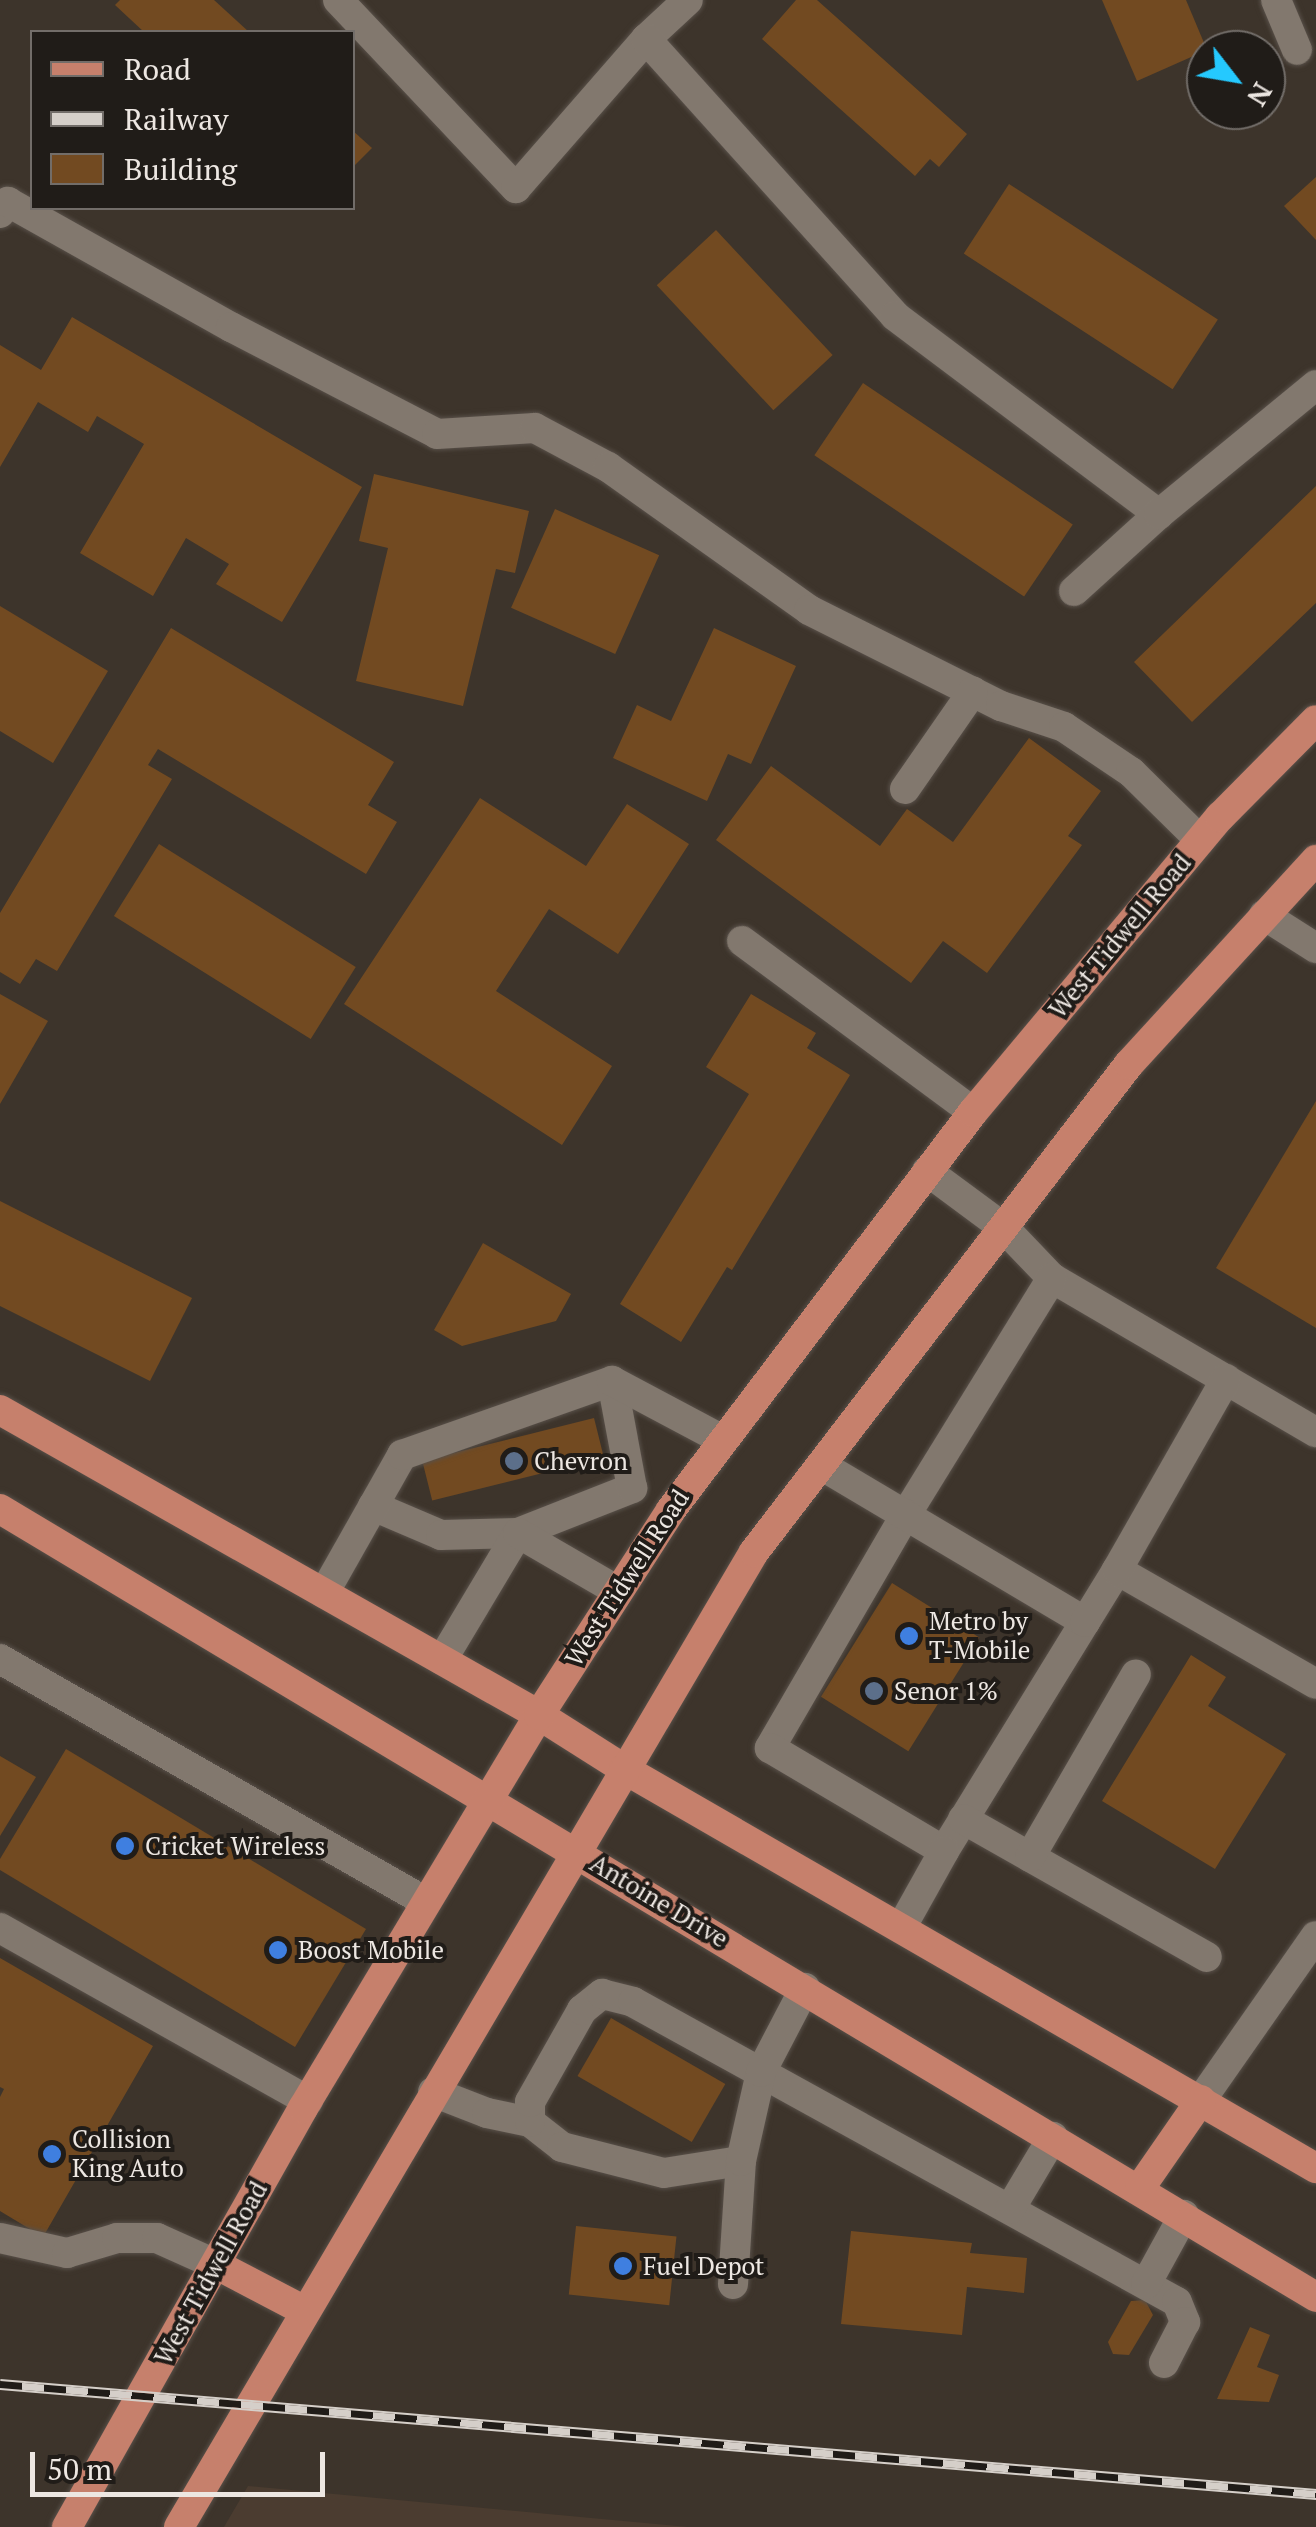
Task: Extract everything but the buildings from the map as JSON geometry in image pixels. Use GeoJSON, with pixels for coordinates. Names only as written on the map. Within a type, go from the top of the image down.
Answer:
{"type":"FeatureCollection","features":[{"type":"Feature","properties":{"kind":"main road","name":"West Tidwell Road"},"geometry":{"type":"LineString","coordinates":[[67,2527],[308,2100],[539,1715],[671,1510],[973,1112],[1200,840],[1316,720]]}},
{"type":"Feature","properties":{"kind":"main road"},"geometry":{"type":"LineString","coordinates":[[180,2526],[574,1850],[754,1552],[1130,1064],[1316,860]]}},
{"type":"Feature","properties":{"kind":"main road"},"geometry":{"type":"LineString","coordinates":[[0,1410],[539,1715],[624,1769],[1316,2168]]}},
{"type":"Feature","properties":{"kind":"main road","name":"Antoine Drive"},"geometry":{"type":"LineString","coordinates":[[0,1509],[1140,2188],[1316,2297]]}},
{"type":"Feature","properties":{"kind":"main road"},"geometry":{"type":"LineString","coordinates":[[1140,2188],[1202,2100]]}},
{"type":"Feature","properties":{"kind":"main road"},"geometry":{"type":"LineString","coordinates":[[218,2265],[305,2311]]}},
{"type":"Feature","properties":{"kind":"street"},"geometry":{"type":"LineString","coordinates":[[338,0],[516,188],[646,39],[688,0]]}},
{"type":"Feature","properties":{"kind":"street"},"geometry":{"type":"LineString","coordinates":[[1276,0],[1297,50]]}},
{"type":"Feature","properties":{"kind":"street"},"geometry":{"type":"LineString","coordinates":[[646,39],[894,316],[1158,514]]}},
{"type":"Feature","properties":{"kind":"street"},"geometry":{"type":"LineString","coordinates":[[0,213],[8,202],[231,328],[438,434],[536,428],[608,467],[809,610],[1000,706],[1064,726],[1130,772],[1200,840]]}},
{"type":"Feature","properties":{"kind":"street"},"geometry":{"type":"LineString","coordinates":[[1074,591],[1158,514],[1316,386]]}},
{"type":"Feature","properties":{"kind":"street"},"geometry":{"type":"LineString","coordinates":[[906,790],[973,691]]}},
{"type":"Feature","properties":{"kind":"street"},"geometry":{"type":"LineString","coordinates":[[1264,915],[1316,948]]}},
{"type":"Feature","properties":{"kind":"street"},"geometry":{"type":"LineString","coordinates":[[742,941],[973,1112]]}},
{"type":"Feature","properties":{"kind":"street"},"geometry":{"type":"LineString","coordinates":[[927,1171],[1004,1228],[1052,1278],[1316,1432]]}},
{"type":"Feature","properties":{"kind":"street"},"geometry":{"type":"LineString","coordinates":[[944,1851],[770,1748],[906,1514],[1052,1278]]}},
{"type":"Feature","properties":{"kind":"street"},"geometry":{"type":"LineString","coordinates":[[900,1928],[1118,1570],[1226,1379]]}},
{"type":"Feature","properties":{"kind":"street"},"geometry":{"type":"LineString","coordinates":[[324,1593],[402,1455],[612,1382],[722,1438]]}},
{"type":"Feature","properties":{"kind":"street"},"geometry":{"type":"LineString","coordinates":[[612,1382],[632,1488],[671,1510]]}},
{"type":"Feature","properties":{"kind":"street"},"geometry":{"type":"LineString","coordinates":[[821,1465],[1085,1622]]}},
{"type":"Feature","properties":{"kind":"street"},"geometry":{"type":"LineString","coordinates":[[373,1506],[441,1535],[518,1533],[632,1488]]}},
{"type":"Feature","properties":{"kind":"street"},"geometry":{"type":"LineString","coordinates":[[518,1533],[618,1591]]}},
{"type":"Feature","properties":{"kind":"street"},"geometry":{"type":"LineString","coordinates":[[442,1660],[518,1533]]}},
{"type":"Feature","properties":{"kind":"street"},"geometry":{"type":"LineString","coordinates":[[1118,1570],[1316,1684]]}},
{"type":"Feature","properties":{"kind":"street"},"geometry":{"type":"LineString","coordinates":[[0,1659],[426,1902]]}},
{"type":"Feature","properties":{"kind":"street"},"geometry":{"type":"LineString","coordinates":[[1030,1857],[1136,1674]]}},
{"type":"Feature","properties":{"kind":"street"},"geometry":{"type":"LineString","coordinates":[[963,1819],[1207,1957]]}},
{"type":"Feature","properties":{"kind":"street"},"geometry":{"type":"LineString","coordinates":[[0,1928],[308,2100]]}},
{"type":"Feature","properties":{"kind":"street"},"geometry":{"type":"LineString","coordinates":[[1202,2100],[1316,1936]]}},
{"type":"Feature","properties":{"kind":"street"},"geometry":{"type":"LineString","coordinates":[[733,2284],[742,2161],[761,2072],[805,1988]]}},
{"type":"Feature","properties":{"kind":"street"},"geometry":{"type":"LineString","coordinates":[[530,2122],[530,2102],[582,2010],[602,1994],[632,2002],[1178,2302],[1185,2312],[1185,2322],[1164,2363]]}},
{"type":"Feature","properties":{"kind":"street"},"geometry":{"type":"LineString","coordinates":[[433,2092],[487,2114],[530,2122],[562,2147],[664,2174],[742,2161]]}},
{"type":"Feature","properties":{"kind":"street"},"geometry":{"type":"LineString","coordinates":[[1010,2209],[1053,2137]]}},
{"type":"Feature","properties":{"kind":"street"},"geometry":{"type":"LineString","coordinates":[[1146,2284],[1184,2216]]}},
{"type":"Feature","properties":{"kind":"street"},"geometry":{"type":"LineString","coordinates":[[0,2238],[67,2253],[117,2238],[157,2238],[218,2265]]}},
{"type":"Feature","properties":{"kind":"shaded area"},"geometry":{"type":"Polygon","coordinates":[[[248,2486],[688,2527],[224,2527],[248,2486]]]}},
{"type":"Feature","properties":{"kind":"railway"},"geometry":{"type":"LineString","coordinates":[[0,2384],[1316,2494]]}},
{"type":"Feature","properties":{"kind":"place","name":"Chevron"},"geometry":{"type":"Point","coordinates":[514,1461]}},
{"type":"Feature","properties":{"kind":"place","name":"Metro by T-Mobile"},"geometry":{"type":"Point","coordinates":[909,1636]}},
{"type":"Feature","properties":{"kind":"place","name":"Senor 1%"},"geometry":{"type":"Point","coordinates":[874,1691]}},
{"type":"Feature","properties":{"kind":"place","name":"Cricket Wireless"},"geometry":{"type":"Point","coordinates":[125,1846]}},
{"type":"Feature","properties":{"kind":"place","name":"Boost Mobile"},"geometry":{"type":"Point","coordinates":[278,1950]}},
{"type":"Feature","properties":{"kind":"place","name":"Collision King Auto"},"geometry":{"type":"Point","coordinates":[52,2154]}},
{"type":"Feature","properties":{"kind":"place","name":"Fuel Depot"},"geometry":{"type":"Point","coordinates":[623,2266]}}]}
